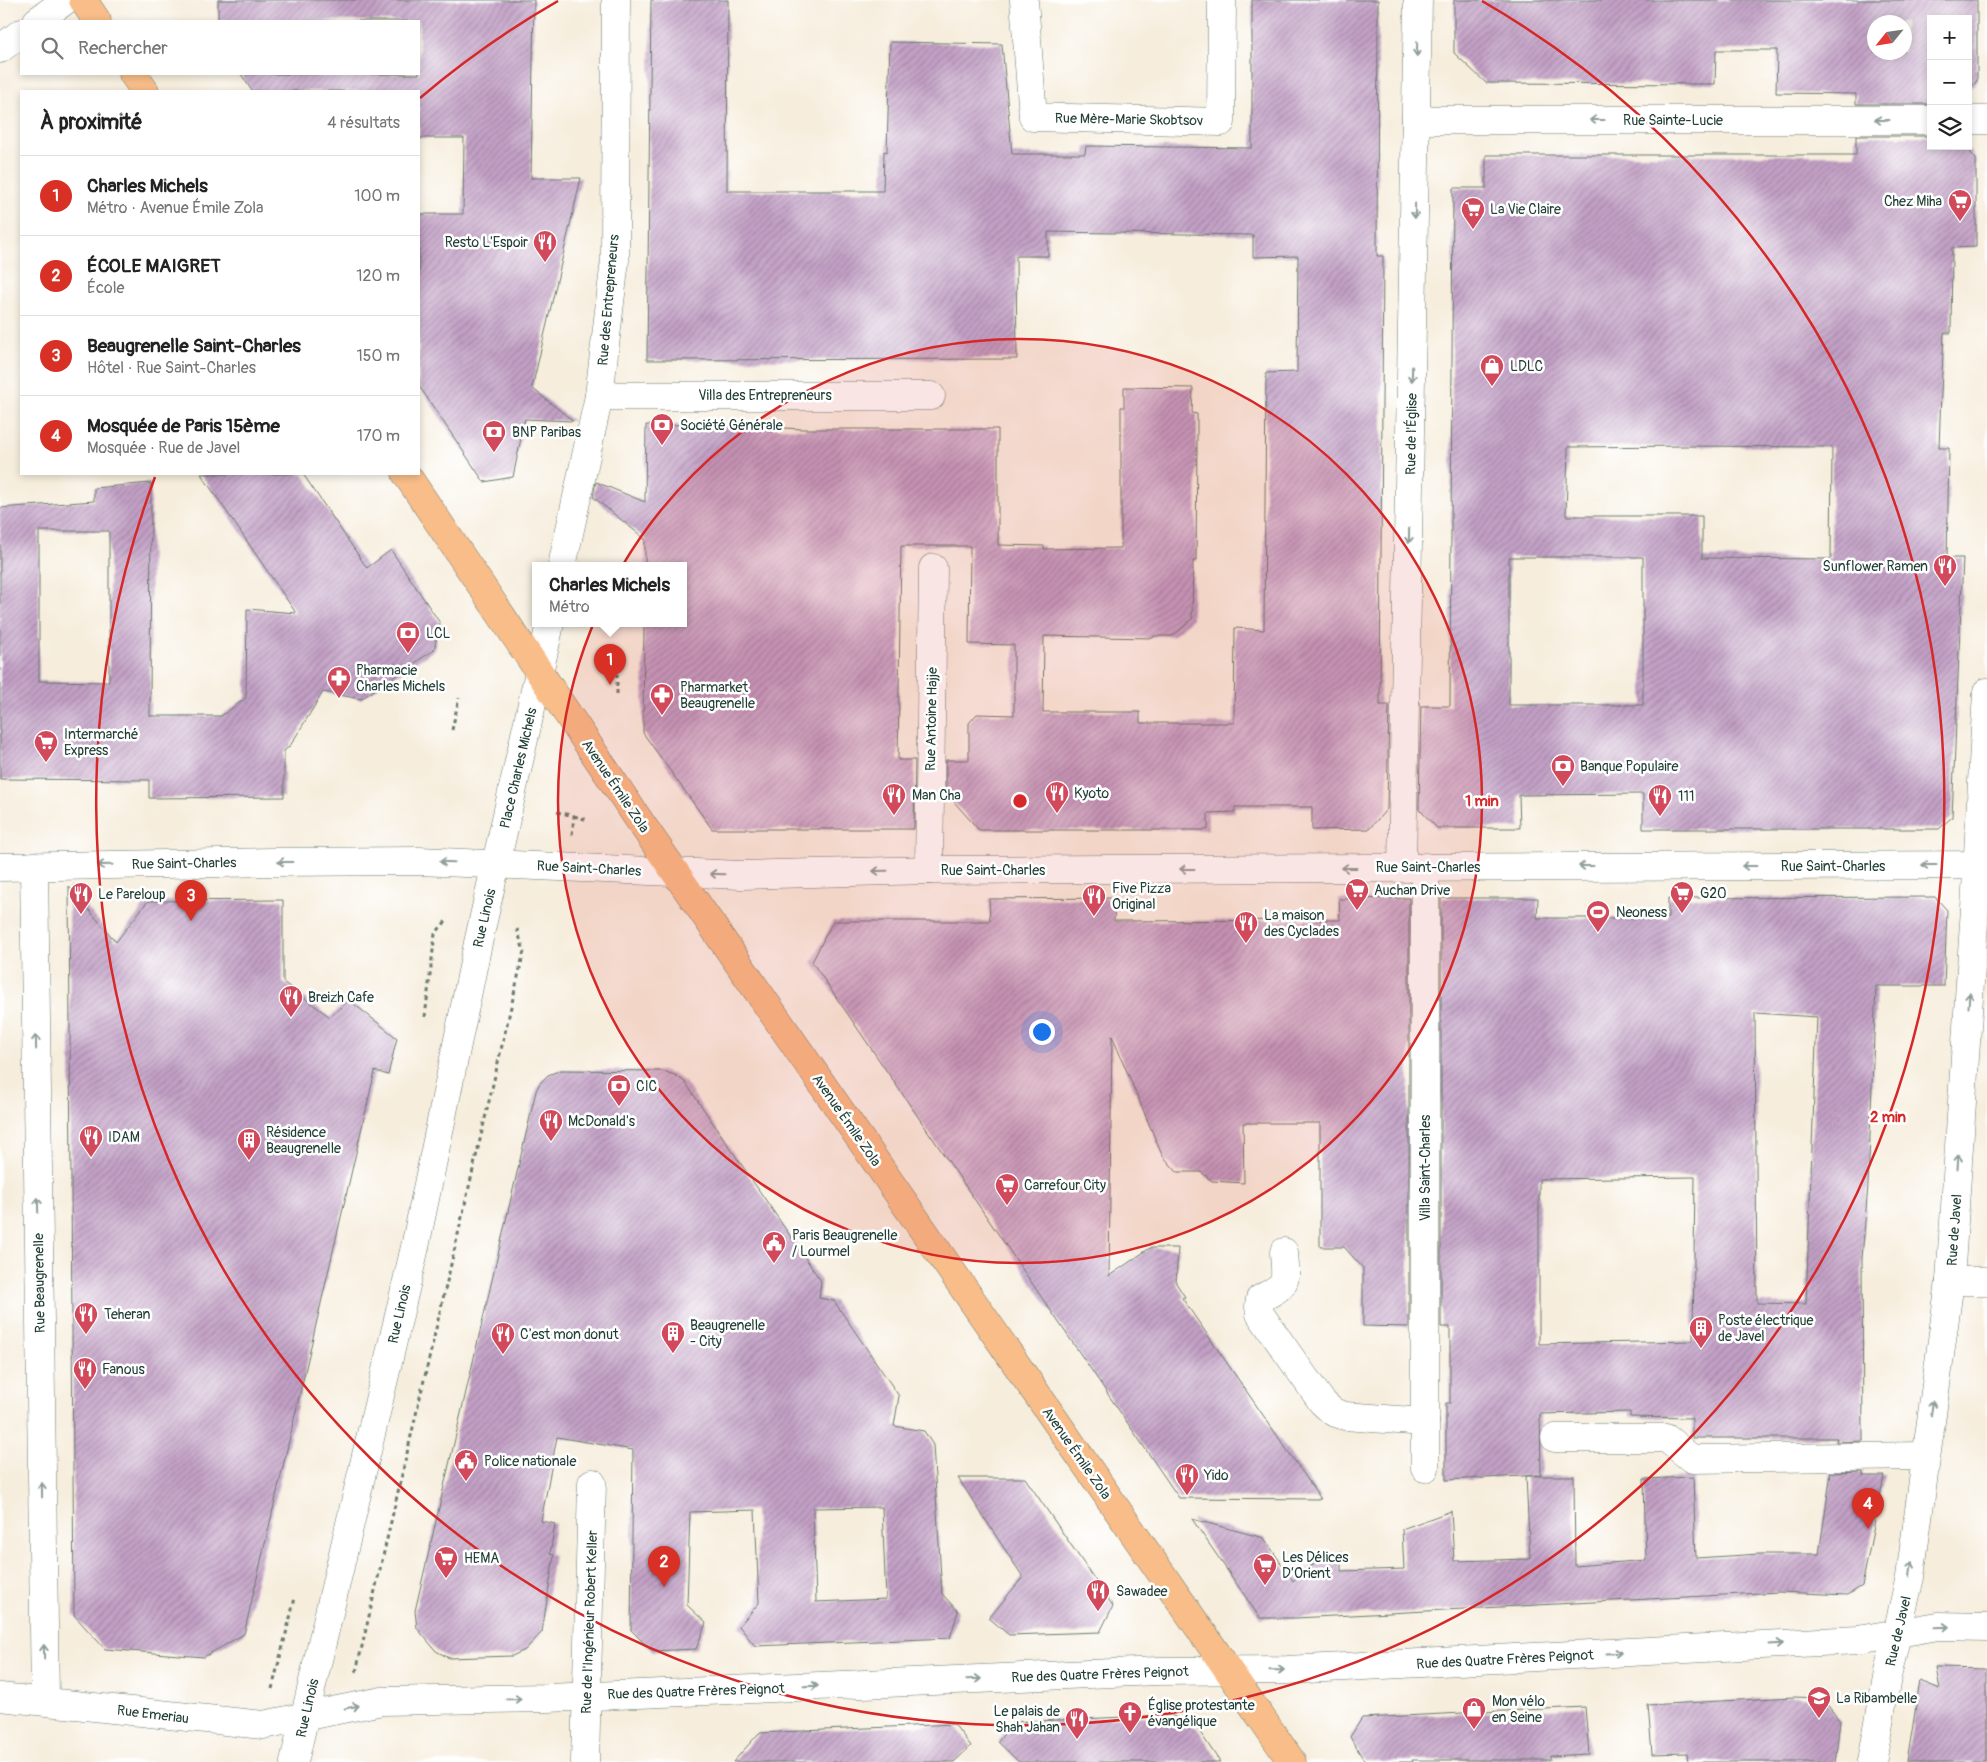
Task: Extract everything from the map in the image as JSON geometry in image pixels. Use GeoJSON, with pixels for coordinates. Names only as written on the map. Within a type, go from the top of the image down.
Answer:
{"type":"FeatureCollection","features":[{"type":"Feature","properties":{"kind":"main road"},"geometry":{"type":"LineString","coordinates":[[83,0],[97,20]]}},
{"type":"Feature","properties":{"kind":"main road"},"geometry":{"type":"LineString","coordinates":[[134,75],[144,90]]}},
{"type":"Feature","properties":{"kind":"main road","name":"Avenue Émile Zola"},"geometry":{"type":"LineString","coordinates":[[407,475],[675,872],[1292,1762]]}},
{"type":"Feature","properties":{"kind":"street"},"geometry":{"type":"LineString","coordinates":[[38,20],[66,0]]}},
{"type":"Feature","properties":{"kind":"street","name":"Rue des Entrepreneurs"},"geometry":{"type":"LineString","coordinates":[[563,562],[599,396],[615,260],[616,0]]}},
{"type":"Feature","properties":{"kind":"street","name":"Rue Mère-Marie Skobtsov"},"geometry":{"type":"LineString","coordinates":[[1024,0],[1033,117],[1221,122],[1222,0]]}},
{"type":"Feature","properties":{"kind":"street","name":"Rue de l'Église"},"geometry":{"type":"LineString","coordinates":[[1414,867],[1418,0]]}},
{"type":"Feature","properties":{"kind":"street"},"geometry":{"type":"LineString","coordinates":[[0,48],[20,34]]}},
{"type":"Feature","properties":{"kind":"street","name":"Rue Sainte-Lucie"},"geometry":{"type":"LineString","coordinates":[[1416,120],[1927,120]]}},
{"type":"Feature","properties":{"kind":"street"},"geometry":{"type":"LineString","coordinates":[[1972,120],[1987,120]]}},
{"type":"Feature","properties":{"kind":"street","name":"Villa des Entrepreneurs"},"geometry":{"type":"LineString","coordinates":[[599,396],[931,396]]}},
{"type":"Feature","properties":{"kind":"street","name":"Rue Antoine Hajje"},"geometry":{"type":"LineString","coordinates":[[928,870],[933,568]]}},
{"type":"Feature","properties":{"kind":"street"},"geometry":{"type":"LineString","coordinates":[[539,673],[549,627]]}},
{"type":"Feature","properties":{"kind":"street","name":"Place Charles Michels"},"geometry":{"type":"LineString","coordinates":[[496,864],[539,673]]}},
{"type":"Feature","properties":{"kind":"street","name":"Rue de Javel"},"geometry":{"type":"LineString","coordinates":[[1872,1762],[1886,1677],[1910,1577],[1950,1281],[1982,865],[1987,692]]}},
{"type":"Feature","properties":{"kind":"street","name":"Rue Saint-Charles"},"geometry":{"type":"LineString","coordinates":[[0,866],[419,861],[741,875],[928,870],[1982,865]]}},
{"type":"Feature","properties":{"kind":"street","name":"Rue Linois"},"geometry":{"type":"LineString","coordinates":[[294,1762],[415,1247],[496,864]]}},
{"type":"Feature","properties":{"kind":"street","name":"Rue Beaugrenelle"},"geometry":{"type":"LineString","coordinates":[[34,866],[45,1701]]}},
{"type":"Feature","properties":{"kind":"street","name":"Villa Saint-Charles"},"geometry":{"type":"LineString","coordinates":[[1414,867],[1425,1468]]}},
{"type":"Feature","properties":{"kind":"street"},"geometry":{"type":"LineString","coordinates":[[1284,1252],[1285,1280],[1281,1287],[1260,1299],[1258,1306],[1260,1314],[1322,1402],[1333,1412],[1346,1416],[1425,1422]]}},
{"type":"Feature","properties":{"kind":"street"},"geometry":{"type":"LineString","coordinates":[[1950,1281],[1987,1281]]}},
{"type":"Feature","properties":{"kind":"street"},"geometry":{"type":"LineString","coordinates":[[1555,1438],[1666,1438],[1692,1459],[1926,1456]]}},
{"type":"Feature","properties":{"kind":"street","name":"Rue de l'Ingénieur Robert Keller"},"geometry":{"type":"LineString","coordinates":[[585,1762],[592,1483]]}},
{"type":"Feature","properties":{"kind":"street","name":"Rue des Quatre Frères Peignot"},"geometry":{"type":"LineString","coordinates":[[304,1716],[382,1701],[588,1696],[1157,1671],[1286,1670],[1858,1640],[1938,1626],[1987,1628]]}},
{"type":"Feature","properties":{"kind":"street","name":"Rue Emeriau"},"geometry":{"type":"LineString","coordinates":[[0,1697],[263,1725],[304,1716]]}},
{"type":"Feature","properties":{"kind":"path"},"geometry":{"type":"LineString","coordinates":[[617,662],[617,694]]}},
{"type":"Feature","properties":{"kind":"path"},"geometry":{"type":"LineString","coordinates":[[452,730],[458,698]]}},
{"type":"Feature","properties":{"kind":"path"},"geometry":{"type":"LineString","coordinates":[[557,812],[588,820]]}},
{"type":"Feature","properties":{"kind":"path"},"geometry":{"type":"LineString","coordinates":[[571,841],[574,816]]}},
{"type":"Feature","properties":{"kind":"building"},"geometry":{"type":"Polygon","coordinates":[[[218,0],[534,0],[531,178],[581,178],[532,388],[573,421],[525,419],[513,477],[484,482],[420,387],[420,214],[463,214],[464,138],[420,138],[420,90],[251,90],[242,75],[420,75],[420,20],[218,20],[218,0]]]}},
{"type":"Feature","properties":{"kind":"building"},"geometry":{"type":"Polygon","coordinates":[[[651,0],[728,0],[727,191],[883,191],[884,151],[887,152],[890,42],[1002,44],[1012,154],[1085,154],[1086,146],[1252,148],[1252,0],[1378,0],[1377,256],[1383,256],[1380,705],[1389,705],[1387,809],[1369,829],[1312,830],[1312,807],[1235,807],[1235,812],[1208,813],[1208,830],[979,830],[946,793],[946,760],[969,760],[969,723],[977,714],[1014,715],[1014,645],[969,644],[970,546],[901,546],[898,760],[915,760],[914,829],[712,829],[643,733],[644,627],[687,627],[687,562],[645,562],[645,539],[593,497],[596,482],[645,502],[646,425],[732,425],[802,429],[998,429],[998,545],[1044,546],[1044,549],[1121,548],[1121,407],[1124,407],[1124,387],[1193,388],[1192,413],[1197,414],[1197,439],[1196,561],[1193,561],[1192,619],[1173,636],[1154,636],[1153,638],[1044,636],[1043,712],[1140,712],[1140,723],[1234,723],[1235,628],[1264,630],[1266,373],[1297,372],[1298,256],[1253,257],[1253,235],[1048,232],[1048,256],[1016,256],[1017,359],[647,360],[651,0]]]}},
{"type":"Feature","properties":{"kind":"building"},"geometry":{"type":"Polygon","coordinates":[[[1454,0],[1977,0],[1977,81],[1972,86],[1972,15],[1927,15],[1927,104],[1856,104],[1856,94],[1776,93],[1777,50],[1716,50],[1715,84],[1486,83],[1454,53],[1454,0]]]}},
{"type":"Feature","properties":{"kind":"building"},"geometry":{"type":"Polygon","coordinates":[[[1856,136],[1927,136],[1927,150],[1968,150],[1976,159],[1976,247],[1952,248],[1951,333],[1944,333],[1939,448],[1949,448],[1947,558],[1963,558],[1952,817],[1939,829],[1643,829],[1643,794],[1519,795],[1520,828],[1437,828],[1419,809],[1421,706],[1450,706],[1453,188],[1486,188],[1486,155],[1856,155],[1856,136]],[[1568,447],[1566,516],[1702,516],[1702,558],[1831,559],[1832,447],[1568,447]],[[1509,557],[1509,705],[1643,705],[1643,557],[1509,557]]]}},
{"type":"Feature","properties":{"kind":"building"},"geometry":{"type":"Polygon","coordinates":[[[202,475],[304,475],[367,568],[391,550],[440,623],[434,650],[361,699],[323,692],[290,746],[284,751],[284,797],[149,798],[149,780],[0,779],[0,508],[94,501],[94,488],[151,483],[150,716],[221,716],[246,698],[247,609],[296,613],[202,475]],[[39,531],[39,681],[109,682],[109,531],[39,531]]]}},
{"type":"Feature","properties":{"kind":"building"},"geometry":{"type":"Polygon","coordinates":[[[69,886],[116,942],[148,901],[283,900],[283,982],[330,1017],[349,1000],[397,1038],[388,1075],[375,1071],[244,1634],[204,1657],[105,1649],[74,1615],[69,886]]]}},
{"type":"Feature","properties":{"kind":"building"},"geometry":{"type":"Polygon","coordinates":[[[1935,897],[1947,910],[1944,986],[1876,986],[1868,1185],[1862,1258],[1863,1441],[1836,1442],[1837,1438],[1692,1438],[1692,1418],[1630,1417],[1630,1412],[1540,1414],[1541,1475],[1446,1480],[1446,1403],[1450,1403],[1450,1327],[1441,1327],[1441,898],[1538,898],[1537,918],[1668,918],[1668,898],[1935,897]],[[1755,1013],[1757,1303],[1806,1304],[1817,1017],[1755,1013]],[[1695,1177],[1539,1179],[1539,1344],[1693,1341],[1695,1177]]]}},
{"type":"Feature","properties":{"kind":"building"},"geometry":{"type":"Polygon","coordinates":[[[1115,898],[1114,921],[1340,920],[1339,899],[1409,898],[1409,1327],[1363,1326],[1363,1268],[1344,1247],[1320,1247],[1320,1123],[1243,1123],[1244,1183],[1212,1181],[1201,1172],[1177,1172],[1162,1155],[1112,1036],[1109,1276],[1150,1248],[1178,1248],[1176,1283],[1185,1297],[1182,1298],[1321,1499],[1179,1498],[812,962],[833,921],[990,921],[989,899],[1115,898]]]}},
{"type":"Feature","properties":{"kind":"building","name":"Beaugrenelle - City"},"geometry":{"type":"Polygon","coordinates":[[[561,1070],[662,1071],[675,1075],[685,1082],[821,1281],[819,1298],[834,1301],[899,1396],[894,1426],[924,1431],[933,1445],[942,1594],[958,1611],[950,1638],[755,1646],[739,1626],[759,1603],[755,1510],[690,1512],[687,1605],[706,1623],[696,1649],[652,1651],[631,1630],[633,1450],[557,1437],[541,1521],[555,1524],[550,1554],[554,1555],[542,1632],[525,1650],[512,1656],[449,1658],[436,1651],[417,1628],[415,1611],[536,1091],[540,1083],[548,1075],[561,1070]],[[882,1507],[813,1508],[816,1602],[886,1599],[882,1507]]]}},
{"type":"Feature","properties":{"kind":"building"},"geometry":{"type":"Polygon","coordinates":[[[1863,1472],[1863,1476],[1884,1476],[1862,1586],[1848,1595],[1779,1592],[1296,1618],[1260,1618],[1192,1519],[1264,1538],[1293,1581],[1317,1561],[1341,1552],[1341,1571],[1404,1569],[1402,1529],[1451,1511],[1454,1561],[1530,1559],[1526,1476],[1574,1476],[1575,1566],[1646,1560],[1644,1479],[1693,1477],[1696,1558],[1760,1554],[1819,1554],[1831,1473],[1863,1472]]]}},
{"type":"Feature","properties":{"kind":"building"},"geometry":{"type":"Polygon","coordinates":[[[958,1478],[1025,1478],[1113,1606],[1100,1632],[1009,1635],[989,1618],[1023,1577],[958,1478]]]}},
{"type":"Feature","properties":{"kind":"building"},"geometry":{"type":"Polygon","coordinates":[[[1936,1668],[1987,1669],[1987,1762],[1907,1762],[1920,1681],[1940,1689],[1936,1668]]]}},
{"type":"Feature","properties":{"kind":"building"},"geometry":{"type":"Polygon","coordinates":[[[1794,1697],[1822,1698],[1840,1721],[1835,1762],[1688,1762],[1687,1753],[1652,1754],[1648,1705],[1794,1697]]]}},
{"type":"Feature","properties":{"kind":"building"},"geometry":{"type":"Polygon","coordinates":[[[1585,1707],[1589,1754],[1550,1756],[1550,1760],[1365,1762],[1350,1737],[1362,1718],[1585,1707]]]}},
{"type":"Feature","properties":{"kind":"building"},"geometry":{"type":"Polygon","coordinates":[[[1171,1715],[1197,1728],[1220,1762],[1019,1762],[998,1742],[1012,1722],[1171,1715]]]}},
{"type":"Feature","properties":{"kind":"building"},"geometry":{"type":"Polygon","coordinates":[[[954,1724],[971,1746],[954,1762],[733,1762],[759,1733],[954,1724]]]}},
{"type":"Feature","properties":{"kind":"place","name":"Chez Miha"},"geometry":{"type":"Point","coordinates":[1960,222]}},
{"type":"Feature","properties":{"kind":"place","name":"La Vie Claire"},"geometry":{"type":"Point","coordinates":[1473,230]}},
{"type":"Feature","properties":{"kind":"place","name":"Resto L'Espoir"},"geometry":{"type":"Point","coordinates":[545,263]}},
{"type":"Feature","properties":{"kind":"place","name":"LDLC"},"geometry":{"type":"Point","coordinates":[1492,387]}},
{"type":"Feature","properties":{"kind":"place","name":"Société Générale"},"geometry":{"type":"Point","coordinates":[662,446]}},
{"type":"Feature","properties":{"kind":"place","name":"BNP Paribas"},"geometry":{"type":"Point","coordinates":[494,453]}},
{"type":"Feature","properties":{"kind":"place","name":"Sunflower Ramen"},"geometry":{"type":"Point","coordinates":[1945,587]}},
{"type":"Feature","properties":{"kind":"place","name":"LCL"},"geometry":{"type":"Point","coordinates":[408,654]}},
{"type":"Feature","properties":{"kind":"place","name":"Charles Michels"},"geometry":{"type":"Point","coordinates":[610,685]}},
{"type":"Feature","properties":{"kind":"place","name":"Pharmacie Charles Michels"},"geometry":{"type":"Point","coordinates":[339,699]}},
{"type":"Feature","properties":{"kind":"place","name":"Pharmarket Beaugrenelle"},"geometry":{"type":"Point","coordinates":[662,716]}},
{"type":"Feature","properties":{"kind":"place","name":"Intermarché Express"},"geometry":{"type":"Point","coordinates":[46,763]}},
{"type":"Feature","properties":{"kind":"place","name":"Banque Populaire"},"geometry":{"type":"Point","coordinates":[1563,787]}},
{"type":"Feature","properties":{"kind":"place","name":"Kyoto"},"geometry":{"type":"Point","coordinates":[1057,814]}},
{"type":"Feature","properties":{"kind":"place","name":"Man Cha"},"geometry":{"type":"Point","coordinates":[894,816]}},
{"type":"Feature","properties":{"kind":"place","name":"111"},"geometry":{"type":"Point","coordinates":[1660,817]}},
{"type":"Feature","properties":{"kind":"place","name":"Auchan Drive"},"geometry":{"type":"Point","coordinates":[1357,911]}},
{"type":"Feature","properties":{"kind":"place","name":"G20"},"geometry":{"type":"Point","coordinates":[1682,914]}},
{"type":"Feature","properties":{"kind":"place","name":"Le Pareloup"},"geometry":{"type":"Point","coordinates":[81,915]}},
{"type":"Feature","properties":{"kind":"place","name":"Five Pizza Original"},"geometry":{"type":"Point","coordinates":[1094,917]}},
{"type":"Feature","properties":{"kind":"place","name":"Beaugrenelle Saint-Charles"},"geometry":{"type":"Point","coordinates":[191,921]}},
{"type":"Feature","properties":{"kind":"place","name":"Neoness"},"geometry":{"type":"Point","coordinates":[1598,933]}},
{"type":"Feature","properties":{"kind":"place","name":"La maison des Cyclades"},"geometry":{"type":"Point","coordinates":[1246,944]}},
{"type":"Feature","properties":{"kind":"place","name":"Breizh Cafe"},"geometry":{"type":"Point","coordinates":[291,1018]}},
{"type":"Feature","properties":{"kind":"place","name":"CIC"},"geometry":{"type":"Point","coordinates":[619,1107]}},
{"type":"Feature","properties":{"kind":"place","name":"McDonald's"},"geometry":{"type":"Point","coordinates":[551,1142]}},
{"type":"Feature","properties":{"kind":"place","name":"IDAM"},"geometry":{"type":"Point","coordinates":[91,1158]}},
{"type":"Feature","properties":{"kind":"place","name":"Résidence Beaugrenelle"},"geometry":{"type":"Point","coordinates":[249,1161]}},
{"type":"Feature","properties":{"kind":"place","name":"Carrefour City"},"geometry":{"type":"Point","coordinates":[1007,1206]}},
{"type":"Feature","properties":{"kind":"place","name":"Paris Beaugrenelle / Lourmel"},"geometry":{"type":"Point","coordinates":[774,1264]}},
{"type":"Feature","properties":{"kind":"place","name":"Teheran"},"geometry":{"type":"Point","coordinates":[86,1335]}},
{"type":"Feature","properties":{"kind":"place","name":"Poste électrique de Javel"},"geometry":{"type":"Point","coordinates":[1701,1349]}},
{"type":"Feature","properties":{"kind":"place","name":"Beaugrenelle - City"},"geometry":{"type":"Point","coordinates":[673,1354]}},
{"type":"Feature","properties":{"kind":"place","name":"C'est mon donut"},"geometry":{"type":"Point","coordinates":[503,1355]}},
{"type":"Feature","properties":{"kind":"place","name":"Fanous"},"geometry":{"type":"Point","coordinates":[85,1390]}},
{"type":"Feature","properties":{"kind":"place","name":"Police nationale"},"geometry":{"type":"Point","coordinates":[466,1482]}},
{"type":"Feature","properties":{"kind":"place","name":"Yido"},"geometry":{"type":"Point","coordinates":[1187,1496]}},
{"type":"Feature","properties":{"kind":"place","name":"Mosquée de Paris 15ème"},"geometry":{"type":"Point","coordinates":[1868,1529]}},
{"type":"Feature","properties":{"kind":"place","name":"HEMA"},"geometry":{"type":"Point","coordinates":[446,1579]}},
{"type":"Feature","properties":{"kind":"place","name":"Les Délices D’Orient"},"geometry":{"type":"Point","coordinates":[1265,1586]}},
{"type":"Feature","properties":{"kind":"place","name":"ÉCOLE MAIGRET"},"geometry":{"type":"Point","coordinates":[664,1587]}},
{"type":"Feature","properties":{"kind":"place","name":"Sawadee"},"geometry":{"type":"Point","coordinates":[1098,1612]}},
{"type":"Feature","properties":{"kind":"place","name":"La Ribambelle"},"geometry":{"type":"Point","coordinates":[1819,1719]}},
{"type":"Feature","properties":{"kind":"place","name":"Mon vélo en Seine"},"geometry":{"type":"Point","coordinates":[1474,1730]}},
{"type":"Feature","properties":{"kind":"place","name":"Église protestante évangélique"},"geometry":{"type":"Point","coordinates":[1130,1734]}},
{"type":"Feature","properties":{"kind":"place","name":"Le palais de Shah Jahan"},"geometry":{"type":"Point","coordinates":[1077,1740]}}]}
